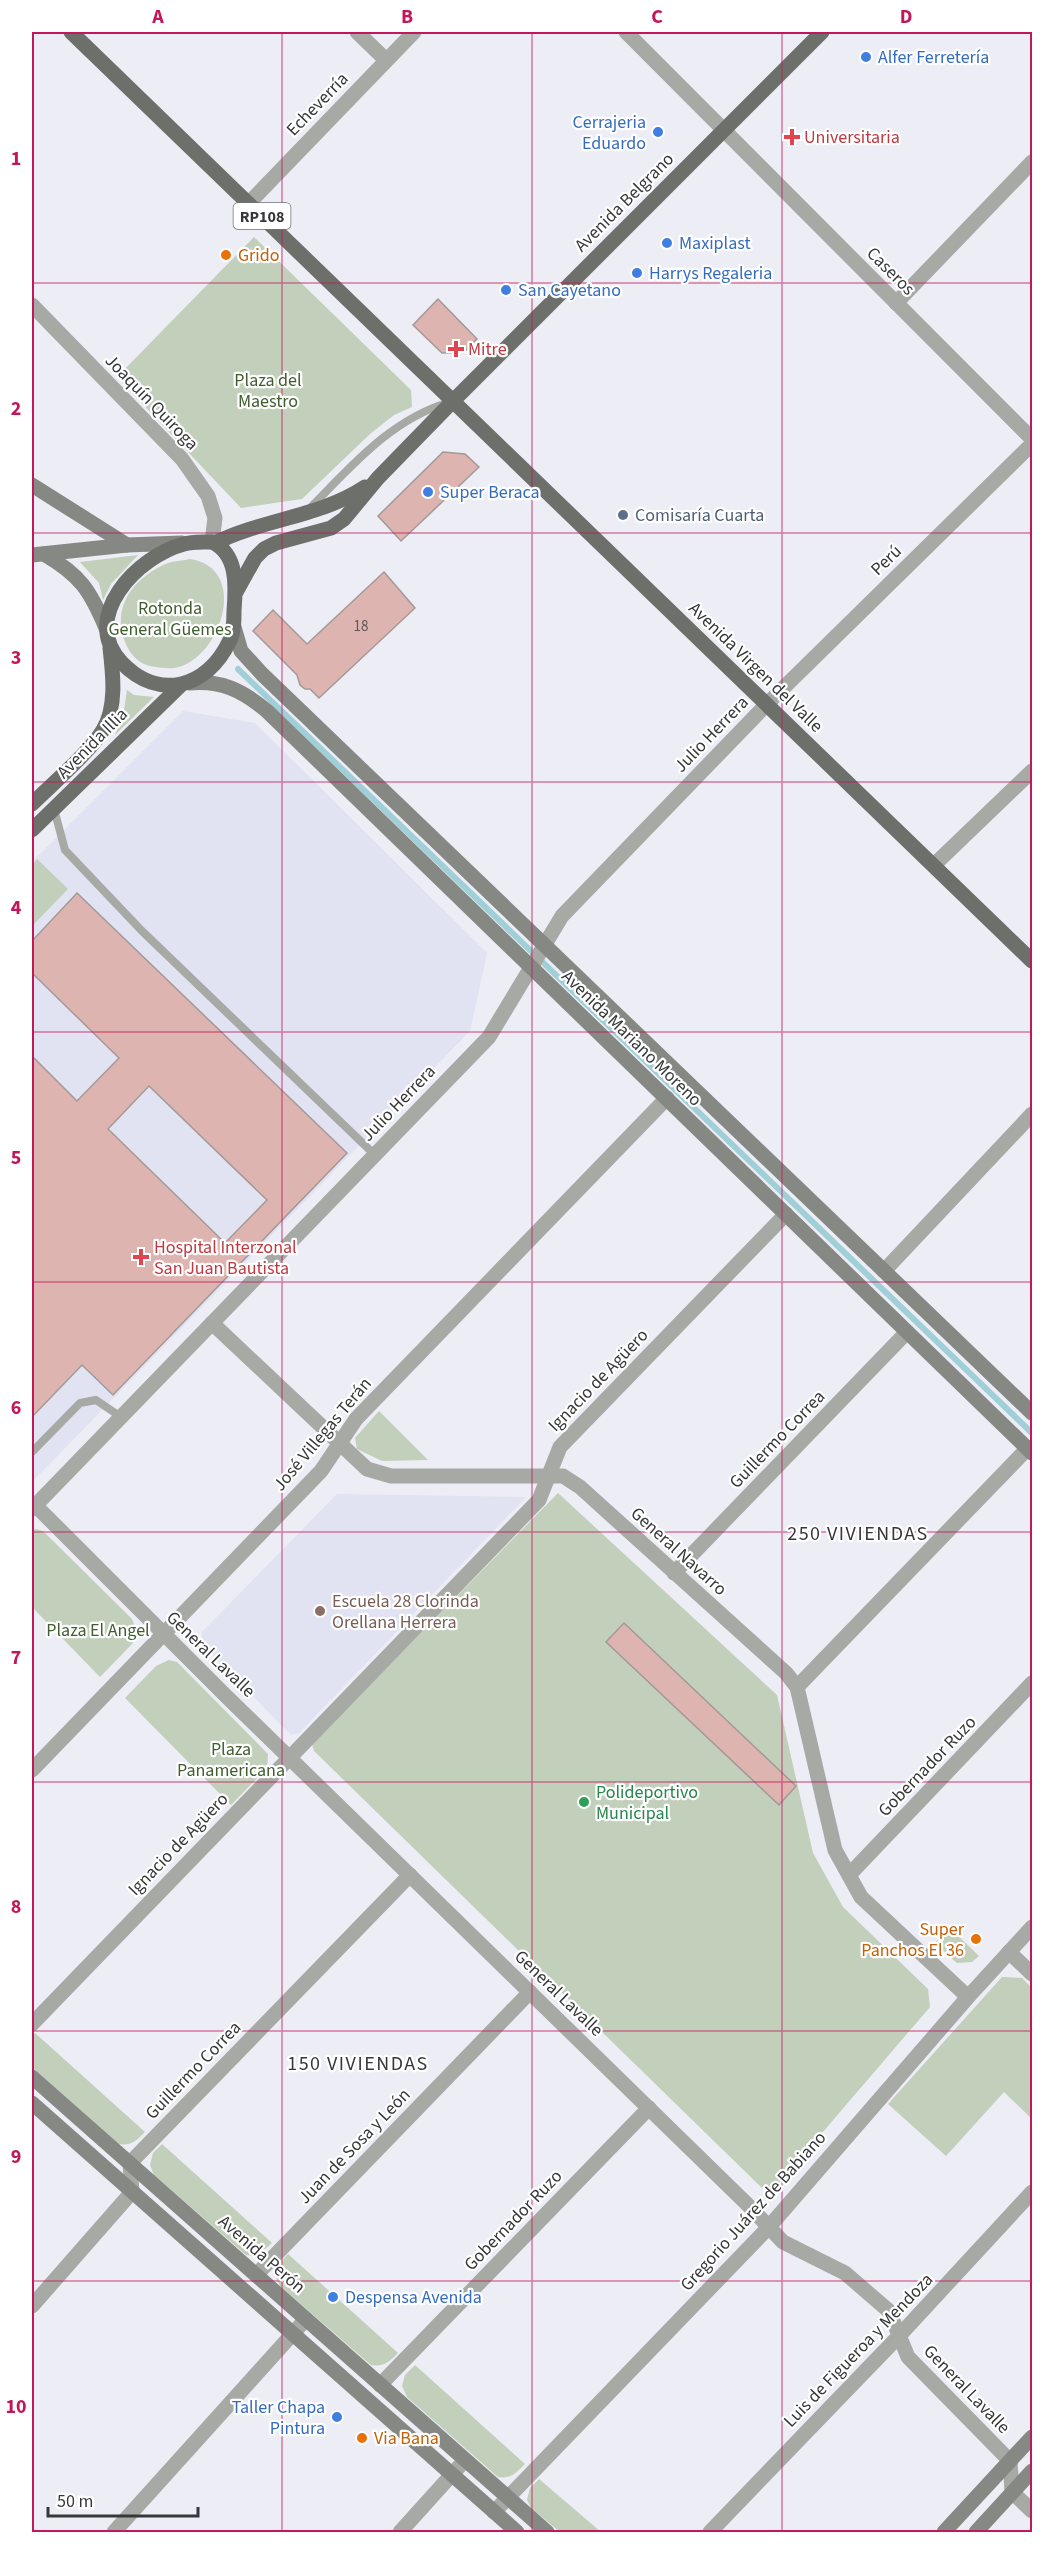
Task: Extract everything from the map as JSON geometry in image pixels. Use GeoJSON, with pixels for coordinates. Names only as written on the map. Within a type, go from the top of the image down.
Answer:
{"type":"FeatureCollection","features":[{"type":"Feature","properties":{"kind":"main road","name":"RP108"},"geometry":{"type":"LineString","coordinates":[[71,32],[453,401]]}},
{"type":"Feature","properties":{"kind":"main road","name":"Avenida Belgrano"},"geometry":{"type":"LineString","coordinates":[[453,401],[822,32]]}},
{"type":"Feature","properties":{"kind":"main road"},"geometry":{"type":"LineString","coordinates":[[236,592],[255,558],[264,549],[276,543],[331,528],[344,519],[378,478],[453,401]]}},
{"type":"Feature","properties":{"kind":"main road","name":"Avenida Virgen del Valle"},"geometry":{"type":"LineString","coordinates":[[453,401],[1032,961]]}},
{"type":"Feature","properties":{"kind":"main road"},"geometry":{"type":"LineString","coordinates":[[38,555],[127,545],[213,542],[261,524],[340,502],[378,478]]}},
{"type":"Feature","properties":{"kind":"main road"},"geometry":{"type":"LineString","coordinates":[[32,485],[127,545]]}},
{"type":"Feature","properties":{"kind":"main road"},"geometry":{"type":"LineString","coordinates":[[38,555],[69,568],[86,586],[120,661],[134,673],[164,687],[185,684],[207,670],[231,640],[236,592],[234,570],[228,558],[213,542]]}},
{"type":"Feature","properties":{"kind":"main road"},"geometry":{"type":"LineString","coordinates":[[107,635],[111,607],[122,586],[149,560],[185,543]]}},
{"type":"Feature","properties":{"kind":"main road","name":"Avenida Mariano Moreno"},"geometry":{"type":"LineString","coordinates":[[234,627],[241,651],[262,674],[1032,1413]]}},
{"type":"Feature","properties":{"kind":"main road","name":"Avenida Illia"},"geometry":{"type":"LineString","coordinates":[[32,804],[104,730],[113,686],[107,635]]}},
{"type":"Feature","properties":{"kind":"main road","name":"Avenida Mariano Moreno"},"geometry":{"type":"LineString","coordinates":[[185,684],[215,682],[227,685],[253,699],[1030,1451]]}},
{"type":"Feature","properties":{"kind":"main road","name":"Avenida Illia"},"geometry":{"type":"LineString","coordinates":[[32,830],[185,684]]}},
{"type":"Feature","properties":{"kind":"main road","name":"Avenida Perón"},"geometry":{"type":"LineString","coordinates":[[32,2077],[547,2532]]}},
{"type":"Feature","properties":{"kind":"main road"},"geometry":{"type":"LineString","coordinates":[[32,2103],[517,2532]]}},
{"type":"Feature","properties":{"kind":"main road"},"geometry":{"type":"LineString","coordinates":[[945,2532],[1032,2437]]}},
{"type":"Feature","properties":{"kind":"main road"},"geometry":{"type":"LineString","coordinates":[[976,2532],[1032,2471]]}},
{"type":"Feature","properties":{"kind":"street"},"geometry":{"type":"LineString","coordinates":[[357,32],[386,60]]}},
{"type":"Feature","properties":{"kind":"street","name":"Echeverría"},"geometry":{"type":"LineString","coordinates":[[249,203],[414,32]]}},
{"type":"Feature","properties":{"kind":"street","name":"Caseros"},"geometry":{"type":"LineString","coordinates":[[626,32],[1032,439]]}},
{"type":"Feature","properties":{"kind":"street"},"geometry":{"type":"LineString","coordinates":[[896,303],[1032,162]]}},
{"type":"Feature","properties":{"kind":"street","name":"Joaquín Quiroga"},"geometry":{"type":"LineString","coordinates":[[32,305],[182,459],[208,496],[215,518],[213,542]]}},
{"type":"Feature","properties":{"kind":"street","name":"Perú"},"geometry":{"type":"LineString","coordinates":[[767,704],[1032,444]]}},
{"type":"Feature","properties":{"kind":"street","name":"Julio Herrera"},"geometry":{"type":"LineString","coordinates":[[33,1507],[489,1037],[562,916],[767,704]]}},
{"type":"Feature","properties":{"kind":"street"},"geometry":{"type":"LineString","coordinates":[[934,865],[1032,771]]}},
{"type":"Feature","properties":{"kind":"street","name":"José Villegas Terán"},"geometry":{"type":"LineString","coordinates":[[32,1770],[321,1471],[356,1419],[667,1098]]}},
{"type":"Feature","properties":{"kind":"street"},"geometry":{"type":"LineString","coordinates":[[884,1271],[1032,1114]]}},
{"type":"Feature","properties":{"kind":"street","name":"Ignacio de Agüero"},"geometry":{"type":"LineString","coordinates":[[32,2024],[288,1756],[539,1500],[560,1448],[786,1214]]}},
{"type":"Feature","properties":{"kind":"street","name":"General Navarro"},"geometry":{"type":"LineString","coordinates":[[212,1323],[366,1468],[391,1476],[563,1476],[580,1487],[786,1673],[797,1687],[835,1850],[861,1897],[968,1997]]}},
{"type":"Feature","properties":{"kind":"street","name":"Guillermo Correa"},"geometry":{"type":"LineString","coordinates":[[675,1573],[908,1332]]}},
{"type":"Feature","properties":{"kind":"street"},"geometry":{"type":"LineString","coordinates":[[797,1687],[1030,1451]]}},
{"type":"Feature","properties":{"kind":"street","name":"General Lavalle"},"geometry":{"type":"LineString","coordinates":[[33,1507],[749,2206],[768,2228],[783,2242],[845,2273],[889,2311],[908,2357],[1010,2461],[1012,2493]]}},
{"type":"Feature","properties":{"kind":"street","name":"Gobernador Ruzo"},"geometry":{"type":"LineString","coordinates":[[849,1875],[1032,1683]]}},
{"type":"Feature","properties":{"kind":"street","name":"Guillermo Correa"},"geometry":{"type":"LineString","coordinates":[[130,2163],[410,1875]]}},
{"type":"Feature","properties":{"kind":"street","name":"Gregorio Juárez de Babiano"},"geometry":{"type":"LineString","coordinates":[[494,2512],[768,2228],[968,1997],[1032,1927]]}},
{"type":"Feature","properties":{"kind":"street"},"geometry":{"type":"LineString","coordinates":[[1009,1952],[1032,1974]]}},
{"type":"Feature","properties":{"kind":"street","name":"Juan de Sosa y León"},"geometry":{"type":"LineString","coordinates":[[256,2276],[530,1992]]}},
{"type":"Feature","properties":{"kind":"street","name":"Gobernador Ruzo"},"geometry":{"type":"LineString","coordinates":[[380,2385],[649,2108]]}},
{"type":"Feature","properties":{"kind":"street"},"geometry":{"type":"LineString","coordinates":[[32,2306],[132,2192],[130,2163]]}},
{"type":"Feature","properties":{"kind":"street","name":"Luis de Figueroa y Mendoza"},"geometry":{"type":"LineString","coordinates":[[710,2532],[898,2337],[1032,2192]]}},
{"type":"Feature","properties":{"kind":"street"},"geometry":{"type":"LineString","coordinates":[[114,2532],[306,2319]]}},
{"type":"Feature","properties":{"kind":"street"},"geometry":{"type":"LineString","coordinates":[[400,2532],[465,2460]]}},
{"type":"Feature","properties":{"kind":"street"},"geometry":{"type":"LineString","coordinates":[[1012,2493],[1032,2511]]}},
{"type":"Feature","properties":{"kind":"lane"},"geometry":{"type":"LineString","coordinates":[[305,513],[381,438],[425,409],[453,401]]}},
{"type":"Feature","properties":{"kind":"lane"},"geometry":{"type":"LineString","coordinates":[[54,809],[65,850],[142,931],[375,1155]]}},
{"type":"Feature","properties":{"kind":"lane"},"geometry":{"type":"LineString","coordinates":[[32,1452],[80,1403],[96,1400],[121,1417]]}},
{"type":"Feature","properties":{"kind":"shaded area","name":"Hospital Interzonal San Juan Bautista"},"geometry":{"type":"Polygon","coordinates":[[[183,711],[255,723],[487,953],[470,1031],[32,1482],[32,862],[183,711]]]}},
{"type":"Feature","properties":{"kind":"shaded area","name":"Escuela 28 Clorinda Orellana Herrera"},"geometry":{"type":"Polygon","coordinates":[[[337,1494],[526,1497],[299,1733],[291,1735],[202,1644],[202,1632],[337,1494]]]}},
{"type":"Feature","properties":{"kind":"green space","name":"Plaza del Maestro"},"geometry":{"type":"Polygon","coordinates":[[[254,237],[411,390],[412,407],[394,415],[370,434],[302,499],[241,508],[117,377],[254,237]]]}},
{"type":"Feature","properties":{"kind":"green space"},"geometry":{"type":"Polygon","coordinates":[[[138,555],[111,584],[103,600],[99,583],[80,562],[138,555]]]}},
{"type":"Feature","properties":{"kind":"green space","name":"Rotonda General Güemes"},"geometry":{"type":"Polygon","coordinates":[[[190,559],[208,566],[219,577],[224,593],[223,610],[218,628],[209,644],[196,657],[182,666],[166,668],[146,665],[135,657],[125,642],[121,618],[127,597],[133,587],[152,572],[166,564],[190,559]]]}},
{"type":"Feature","properties":{"kind":"green space"},"geometry":{"type":"Polygon","coordinates":[[[127,690],[134,695],[154,697],[115,735],[124,710],[127,690]]]}},
{"type":"Feature","properties":{"kind":"green space"},"geometry":{"type":"Polygon","coordinates":[[[37,859],[68,889],[32,926],[32,865],[37,859]]]}},
{"type":"Feature","properties":{"kind":"green space"},"geometry":{"type":"Polygon","coordinates":[[[379,1411],[428,1460],[382,1461],[357,1449],[355,1438],[379,1411]]]}},
{"type":"Feature","properties":{"kind":"green space","name":"Polideportivo Municipal"},"geometry":{"type":"Polygon","coordinates":[[[558,1493],[777,1695],[813,1853],[843,1907],[928,1989],[930,2007],[774,2189],[762,2188],[314,1751],[312,1744],[558,1493]]]}},
{"type":"Feature","properties":{"kind":"green space","name":"Plaza El Angel"},"geometry":{"type":"Polygon","coordinates":[[[32,1530],[43,1531],[132,1619],[136,1631],[133,1643],[100,1677],[32,1607],[32,1530]]]}},
{"type":"Feature","properties":{"kind":"green space","name":"Plaza Panamericana"},"geometry":{"type":"Polygon","coordinates":[[[169,1660],[177,1662],[268,1754],[267,1768],[231,1805],[125,1698],[156,1666],[169,1660]]]}},
{"type":"Feature","properties":{"kind":"green space"},"geometry":{"type":"Polygon","coordinates":[[[949,1927],[979,1956],[972,1962],[957,1963],[935,1943],[949,1927]]]}},
{"type":"Feature","properties":{"kind":"green space"},"geometry":{"type":"Polygon","coordinates":[[[1002,1977],[1022,1978],[1032,1988],[1032,2119],[1004,2092],[946,2156],[888,2104],[1002,1977]]]}},
{"type":"Feature","properties":{"kind":"green space"},"geometry":{"type":"Polygon","coordinates":[[[35,2033],[145,2132],[131,2143],[119,2144],[32,2067],[32,2037],[35,2033]]]}},
{"type":"Feature","properties":{"kind":"green space"},"geometry":{"type":"Polygon","coordinates":[[[162,2144],[272,2243],[257,2254],[246,2255],[154,2175],[150,2165],[153,2153],[162,2144]]]}},
{"type":"Feature","properties":{"kind":"green space"},"geometry":{"type":"Polygon","coordinates":[[[288,2254],[398,2353],[386,2363],[371,2365],[280,2286],[275,2275],[279,2264],[288,2254]]]}},
{"type":"Feature","properties":{"kind":"green space"},"geometry":{"type":"Polygon","coordinates":[[[415,2365],[525,2464],[510,2476],[498,2477],[407,2397],[402,2386],[405,2375],[415,2365]]]}},
{"type":"Feature","properties":{"kind":"green space"},"geometry":{"type":"Polygon","coordinates":[[[539,2479],[601,2532],[560,2532],[531,2508],[527,2500],[530,2488],[539,2479]]]}},
{"type":"Feature","properties":{"kind":"building"},"geometry":{"type":"Polygon","coordinates":[[[438,299],[477,339],[464,352],[442,353],[413,325],[438,299]]]}},
{"type":"Feature","properties":{"kind":"building","name":"Super Beraca"},"geometry":{"type":"Polygon","coordinates":[[[443,452],[465,454],[479,467],[401,541],[378,516],[443,452]]]}},
{"type":"Feature","properties":{"kind":"building"},"geometry":{"type":"Polygon","coordinates":[[[384,572],[415,608],[319,698],[310,689],[305,689],[300,685],[297,675],[253,631],[273,610],[307,644],[384,572]]]}},
{"type":"Feature","properties":{"kind":"building"},"geometry":{"type":"Polygon","coordinates":[[[77,893],[347,1153],[113,1395],[82,1365],[32,1417],[32,1056],[77,1101],[119,1058],[32,973],[32,941],[77,893]],[[149,1086],[108,1129],[225,1243],[267,1200],[149,1086]]]}},
{"type":"Feature","properties":{"kind":"building"},"geometry":{"type":"Polygon","coordinates":[[[624,1623],[796,1786],[779,1805],[606,1642],[624,1623]]]}},
{"type":"Feature","properties":{"kind":"waterway"},"geometry":{"type":"LineString","coordinates":[[238,669],[1032,1433]]}},
{"type":"Feature","properties":{"kind":"place","name":"Alfer Ferretería"},"geometry":{"type":"Point","coordinates":[866,57]}},
{"type":"Feature","properties":{"kind":"place","name":"Cerrajeria Eduardo"},"geometry":{"type":"Point","coordinates":[658,132]}},
{"type":"Feature","properties":{"kind":"place","name":"Universitaria"},"geometry":{"type":"Point","coordinates":[792,137]}},
{"type":"Feature","properties":{"kind":"place","name":"Maxiplast"},"geometry":{"type":"Point","coordinates":[667,243]}},
{"type":"Feature","properties":{"kind":"place","name":"Grido"},"geometry":{"type":"Point","coordinates":[226,255]}},
{"type":"Feature","properties":{"kind":"place","name":"Harrys Regaleria"},"geometry":{"type":"Point","coordinates":[637,273]}},
{"type":"Feature","properties":{"kind":"place","name":"San Cayetano"},"geometry":{"type":"Point","coordinates":[506,290]}},
{"type":"Feature","properties":{"kind":"place","name":"Mitre"},"geometry":{"type":"Point","coordinates":[456,349]}},
{"type":"Feature","properties":{"kind":"place","name":"Super Beraca"},"geometry":{"type":"Point","coordinates":[428,492]}},
{"type":"Feature","properties":{"kind":"place","name":"Comisaría Cuarta"},"geometry":{"type":"Point","coordinates":[623,515]}},
{"type":"Feature","properties":{"kind":"place","name":"Hospital Interzonal San Juan Bautista"},"geometry":{"type":"Point","coordinates":[141,1257]}},
{"type":"Feature","properties":{"kind":"place","name":"Escuela 28 Clorinda Orellana Herrera"},"geometry":{"type":"Point","coordinates":[320,1611]}},
{"type":"Feature","properties":{"kind":"place","name":"Polideportivo Municipal"},"geometry":{"type":"Point","coordinates":[584,1802]}},
{"type":"Feature","properties":{"kind":"place","name":"Super Panchos El 36"},"geometry":{"type":"Point","coordinates":[976,1939]}},
{"type":"Feature","properties":{"kind":"place","name":"Despensa Avenida"},"geometry":{"type":"Point","coordinates":[333,2297]}},
{"type":"Feature","properties":{"kind":"place","name":"Taller Chapa Pintura"},"geometry":{"type":"Point","coordinates":[337,2417]}},
{"type":"Feature","properties":{"kind":"place","name":"Via Bana"},"geometry":{"type":"Point","coordinates":[362,2438]}},
{"type":"Feature","properties":{"kind":"district","name":"250 VIVIENDAS"},"geometry":{"type":"Point","coordinates":[858,1533]}},
{"type":"Feature","properties":{"kind":"district","name":"150 VIVIENDAS"},"geometry":{"type":"Point","coordinates":[358,2063]}}]}
